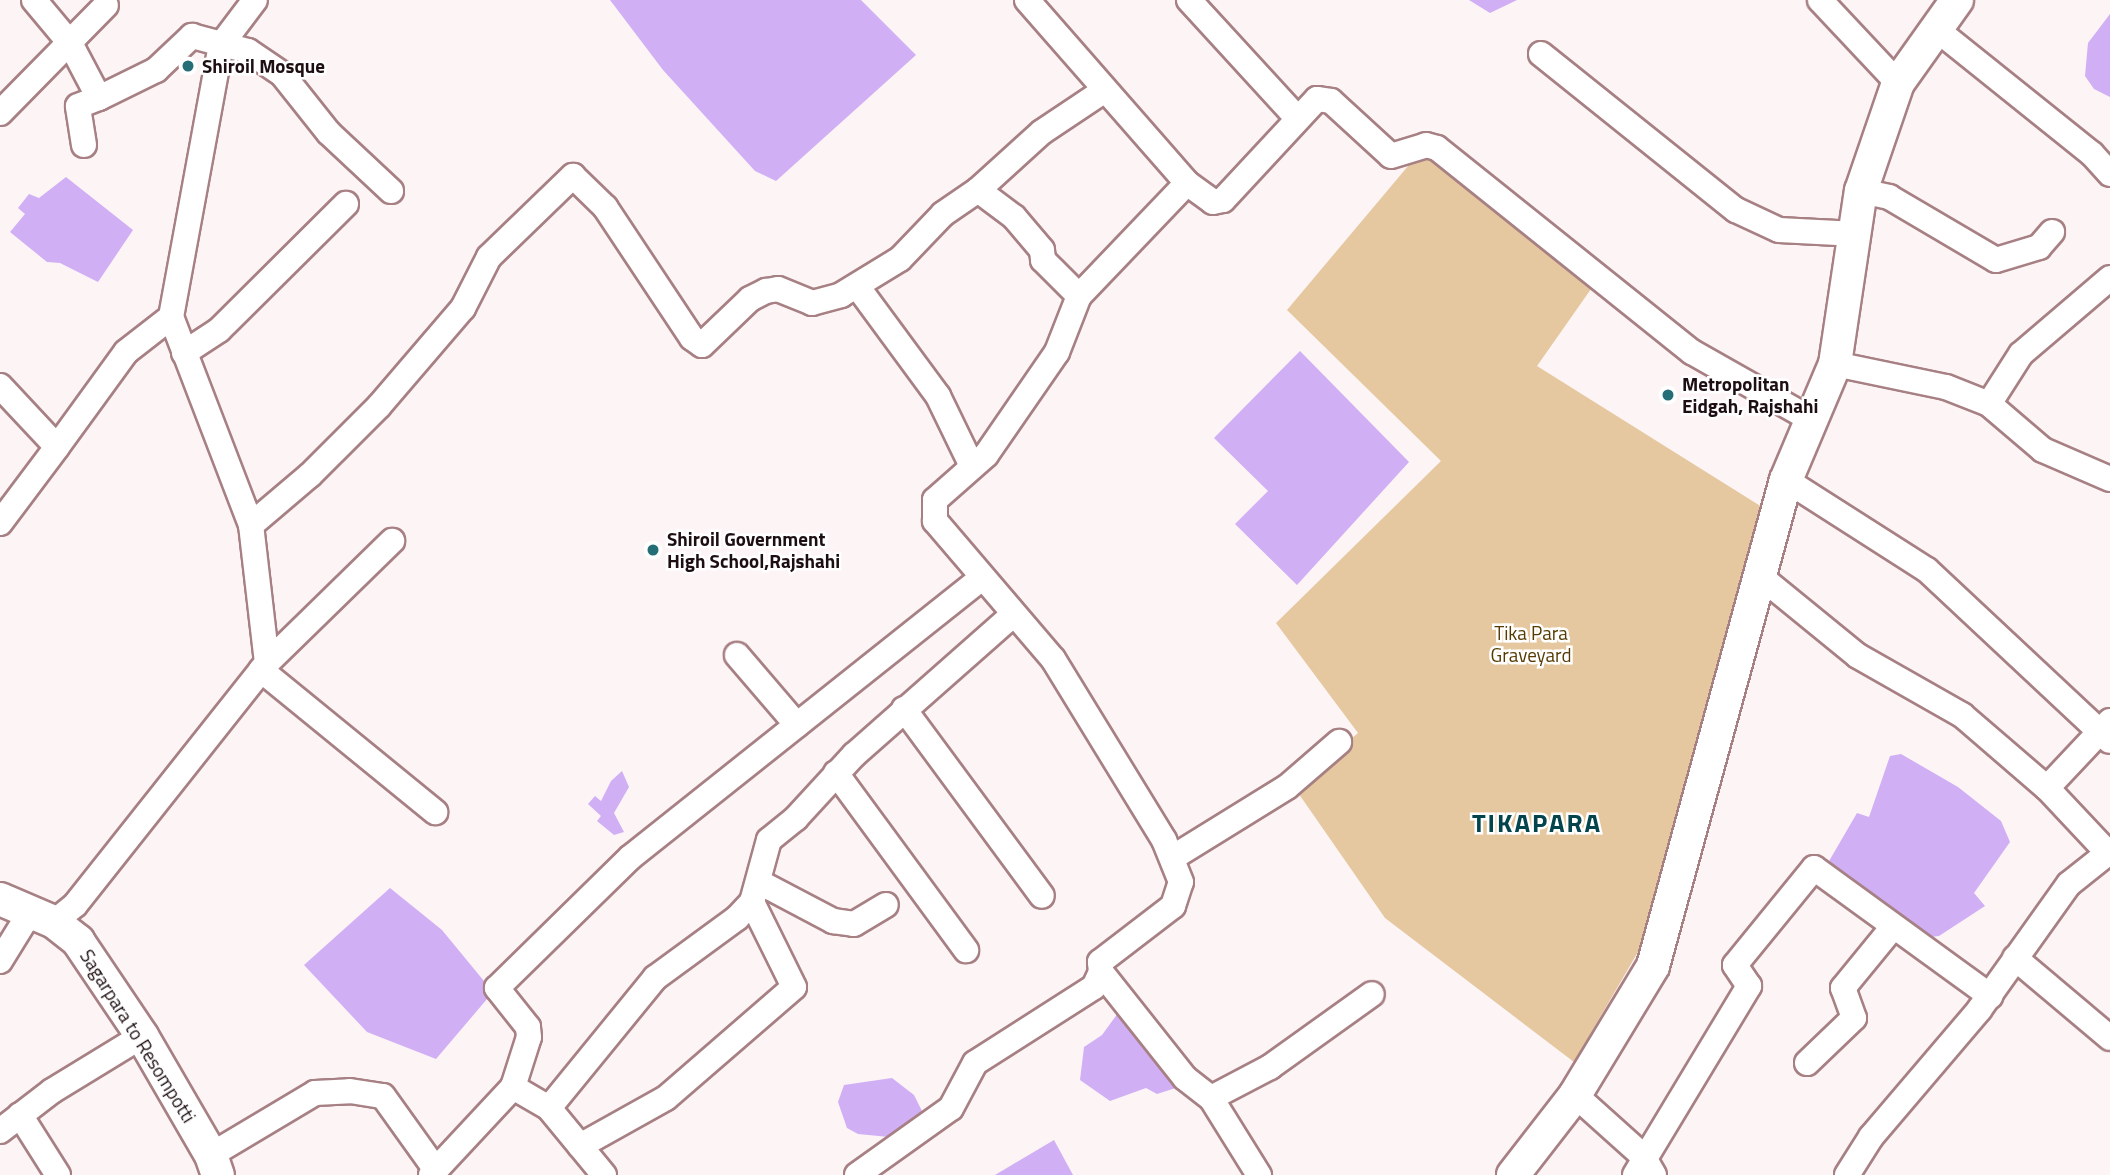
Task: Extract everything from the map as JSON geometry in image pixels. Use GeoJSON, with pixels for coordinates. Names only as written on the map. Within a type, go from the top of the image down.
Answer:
{"type":"FeatureCollection","features":[{"type":"Feature","properties":{"kind":"main road"},"geometry":{"type":"LineString","coordinates":[[1513,1175],[1575,1095],[1653,966],[1786,480],[1835,364],[1857,234],[1861,191],[1898,83],[1957,0]]}},
{"type":"Feature","properties":{"kind":"main road","name":"Sagarpara to Resompotti"},"geometry":{"type":"LineString","coordinates":[[0,899],[41,918],[78,941],[142,1036],[214,1165]]}},
{"type":"Feature","properties":{"kind":"street"},"geometry":{"type":"LineString","coordinates":[[34,0],[70,43],[100,97]]}},
{"type":"Feature","properties":{"kind":"street"},"geometry":{"type":"LineString","coordinates":[[1027,0],[1187,183],[1213,202],[1223,200],[1317,99],[1331,101],[1391,156],[1426,145],[1437,148],[1692,352],[1812,420]]}},
{"type":"Feature","properties":{"kind":"street"},"geometry":{"type":"LineString","coordinates":[[1189,0],[1298,119]]}},
{"type":"Feature","properties":{"kind":"street"},"geometry":{"type":"LineString","coordinates":[[1820,0],[1898,83]]}},
{"type":"Feature","properties":{"kind":"street"},"geometry":{"type":"LineString","coordinates":[[247,4],[221,45],[171,317],[251,525],[264,667],[435,812]]}},
{"type":"Feature","properties":{"kind":"street"},"geometry":{"type":"LineString","coordinates":[[0,113],[106,5]]}},
{"type":"Feature","properties":{"kind":"street"},"geometry":{"type":"LineString","coordinates":[[1936,29],[2092,154],[2110,174]]}},
{"type":"Feature","properties":{"kind":"street"},"geometry":{"type":"LineString","coordinates":[[84,145],[78,106],[156,70],[192,36],[248,51],[282,74],[329,133],[391,191]]}},
{"type":"Feature","properties":{"kind":"street"},"geometry":{"type":"LineString","coordinates":[[1541,54],[1736,210],[1779,230],[1857,234]]}},
{"type":"Feature","properties":{"kind":"street"},"geometry":{"type":"LineString","coordinates":[[251,525],[310,475],[379,406],[463,308],[489,257],[573,176],[605,207],[692,338],[702,345],[750,299],[766,291],[778,289],[811,303],[841,295],[900,259],[943,214],[978,190],[1042,132],[1105,90]]}},
{"type":"Feature","properties":{"kind":"street"},"geometry":{"type":"LineString","coordinates":[[857,1175],[951,1108],[975,1063],[1078,1000],[1094,987],[1101,972],[1100,962],[1173,906],[1181,881],[1172,858],[1054,659],[981,579],[936,521],[934,500],[986,455],[1057,352],[1079,296],[1187,183]]}},
{"type":"Feature","properties":{"kind":"street"},"geometry":{"type":"LineString","coordinates":[[978,190],[1014,217],[1042,250],[1043,260],[1079,296]]}},
{"type":"Feature","properties":{"kind":"street"},"geometry":{"type":"LineString","coordinates":[[1861,191],[1889,197],[1996,260],[2039,247],[2052,232]]}},
{"type":"Feature","properties":{"kind":"street"},"geometry":{"type":"LineString","coordinates":[[184,353],[219,330],[346,204]]}},
{"type":"Feature","properties":{"kind":"street"},"geometry":{"type":"LineString","coordinates":[[1989,404],[2021,354],[2110,278]]}},
{"type":"Feature","properties":{"kind":"street"},"geometry":{"type":"LineString","coordinates":[[857,286],[938,396],[972,466]]}},
{"type":"Feature","properties":{"kind":"street"},"geometry":{"type":"LineString","coordinates":[[0,523],[125,352],[171,317]]}},
{"type":"Feature","properties":{"kind":"street"},"geometry":{"type":"LineString","coordinates":[[1835,364],[1946,387],[1989,404],[2043,450],[2110,479]]}},
{"type":"Feature","properties":{"kind":"street"},"geometry":{"type":"LineString","coordinates":[[0,386],[57,447]]}},
{"type":"Feature","properties":{"kind":"street"},"geometry":{"type":"LineString","coordinates":[[1786,480],[1927,570],[2107,731],[2047,789]]}},
{"type":"Feature","properties":{"kind":"street"},"geometry":{"type":"LineString","coordinates":[[0,961],[41,918],[75,905],[264,667],[392,541]]}},
{"type":"Feature","properties":{"kind":"street"},"geometry":{"type":"LineString","coordinates":[[1761,577],[1858,656],[1962,715],[2047,789],[2109,854],[2069,884],[1990,996],[1871,1137],[1847,1175]]}},
{"type":"Feature","properties":{"kind":"street"},"geometry":{"type":"LineString","coordinates":[[214,1165],[315,1093],[350,1091],[383,1096],[434,1172],[513,1087],[529,1037],[528,1027],[497,988],[594,889],[981,579]]}},
{"type":"Feature","properties":{"kind":"street"},"geometry":{"type":"LineString","coordinates":[[549,1108],[655,978],[737,918],[756,892],[769,841],[796,818],[836,772],[904,709],[1013,615]]}},
{"type":"Feature","properties":{"kind":"street"},"geometry":{"type":"LineString","coordinates":[[737,655],[797,726]]}},
{"type":"Feature","properties":{"kind":"street"},"geometry":{"type":"LineString","coordinates":[[904,709],[1042,896]]}},
{"type":"Feature","properties":{"kind":"street"},"geometry":{"type":"LineString","coordinates":[[1172,858],[1287,787],[1339,742]]}},
{"type":"Feature","properties":{"kind":"street"},"geometry":{"type":"LineString","coordinates":[[836,772],[965,950]]}},
{"type":"Feature","properties":{"kind":"street"},"geometry":{"type":"LineString","coordinates":[[1575,1095],[1644,1169],[1695,1082],[1723,1024],[1749,986],[1735,965],[1814,868],[1990,996]]}},
{"type":"Feature","properties":{"kind":"street"},"geometry":{"type":"LineString","coordinates":[[756,892],[833,921],[854,925],[886,905]]}},
{"type":"Feature","properties":{"kind":"street"},"geometry":{"type":"LineString","coordinates":[[580,1146],[666,1098],[794,988],[756,892]]}},
{"type":"Feature","properties":{"kind":"street"},"geometry":{"type":"LineString","coordinates":[[1807,1063],[1854,1018],[1843,989],[1893,927]]}},
{"type":"Feature","properties":{"kind":"street"},"geometry":{"type":"LineString","coordinates":[[2015,958],[2110,1038]]}},
{"type":"Feature","properties":{"kind":"street"},"geometry":{"type":"LineString","coordinates":[[1101,972],[1185,1078],[1211,1098],[1259,1175]]}},
{"type":"Feature","properties":{"kind":"street"},"geometry":{"type":"LineString","coordinates":[[1211,1098],[1270,1067],[1371,993]]}},
{"type":"Feature","properties":{"kind":"street"},"geometry":{"type":"LineString","coordinates":[[0,1131],[20,1115],[142,1036]]}},
{"type":"Feature","properties":{"kind":"street"},"geometry":{"type":"LineString","coordinates":[[513,1087],[549,1108],[604,1175]]}},
{"type":"Feature","properties":{"kind":"street"},"geometry":{"type":"LineString","coordinates":[[20,1115],[58,1175]]}},
{"type":"Feature","properties":{"kind":"green space","name":"Tika Para Graveyard"},"geometry":{"type":"Polygon","coordinates":[[[1419,153],[1435,159],[1591,289],[1537,366],[1770,512],[1642,945],[1574,1062],[1385,918],[1294,787],[1358,733],[1276,623],[1441,461],[1287,310],[1419,153]]]}},
{"type":"Feature","properties":{"kind":"shaded area"},"geometry":{"type":"Polygon","coordinates":[[[610,0],[861,0],[916,55],[776,181],[755,171],[663,70],[610,0]]]}},
{"type":"Feature","properties":{"kind":"shaded area"},"geometry":{"type":"Polygon","coordinates":[[[1469,0],[1517,0],[1490,13],[1469,0]]]}},
{"type":"Feature","properties":{"kind":"shaded area"},"geometry":{"type":"Polygon","coordinates":[[[2110,14],[2110,97],[2094,89],[2085,76],[2088,43],[2110,14]]]}},
{"type":"Feature","properties":{"kind":"shaded area"},"geometry":{"type":"Polygon","coordinates":[[[66,177],[133,230],[98,282],[60,263],[47,262],[10,232],[25,214],[18,208],[29,194],[39,198],[66,177]]]}},
{"type":"Feature","properties":{"kind":"shaded area"},"geometry":{"type":"Polygon","coordinates":[[[1300,351],[1409,462],[1297,585],[1235,524],[1268,491],[1214,438],[1300,351]]]}},
{"type":"Feature","properties":{"kind":"shaded area"},"geometry":{"type":"Polygon","coordinates":[[[1901,754],[1958,787],[2001,821],[2010,842],[1974,893],[1985,906],[1939,936],[1923,938],[1825,868],[1857,813],[1869,817],[1890,756],[1901,754]]]}},
{"type":"Feature","properties":{"kind":"shaded area"},"geometry":{"type":"Polygon","coordinates":[[[622,771],[629,787],[614,813],[624,832],[614,835],[597,821],[601,816],[588,804],[595,796],[601,801],[611,781],[622,771]]]}},
{"type":"Feature","properties":{"kind":"shaded area"},"geometry":{"type":"Polygon","coordinates":[[[390,888],[442,930],[493,992],[436,1059],[367,1032],[304,965],[390,888]]]}},
{"type":"Feature","properties":{"kind":"shaded area"},"geometry":{"type":"Polygon","coordinates":[[[1118,1013],[1128,1015],[1185,1085],[1157,1094],[1146,1088],[1110,1101],[1080,1080],[1084,1047],[1102,1035],[1118,1013]]]}},
{"type":"Feature","properties":{"kind":"shaded area"},"geometry":{"type":"Polygon","coordinates":[[[892,1078],[914,1095],[923,1113],[889,1137],[858,1134],[847,1128],[838,1102],[844,1085],[892,1078]]]}},
{"type":"Feature","properties":{"kind":"shaded area"},"geometry":{"type":"Polygon","coordinates":[[[1054,1140],[1073,1175],[995,1175],[1054,1140]]]}},
{"type":"Feature","properties":{"kind":"place","name":"Shiroil Mosque"},"geometry":{"type":"Point","coordinates":[188,66]}},
{"type":"Feature","properties":{"kind":"place","name":"Metropolitan Eidgah, Rajshahi"},"geometry":{"type":"Point","coordinates":[1668,395]}},
{"type":"Feature","properties":{"kind":"place","name":"Shiroil Government High School,Rajshahi"},"geometry":{"type":"Point","coordinates":[653,550]}},
{"type":"Feature","properties":{"kind":"district","name":"TIKAPARA"},"geometry":{"type":"Point","coordinates":[1537,823]}}]}
